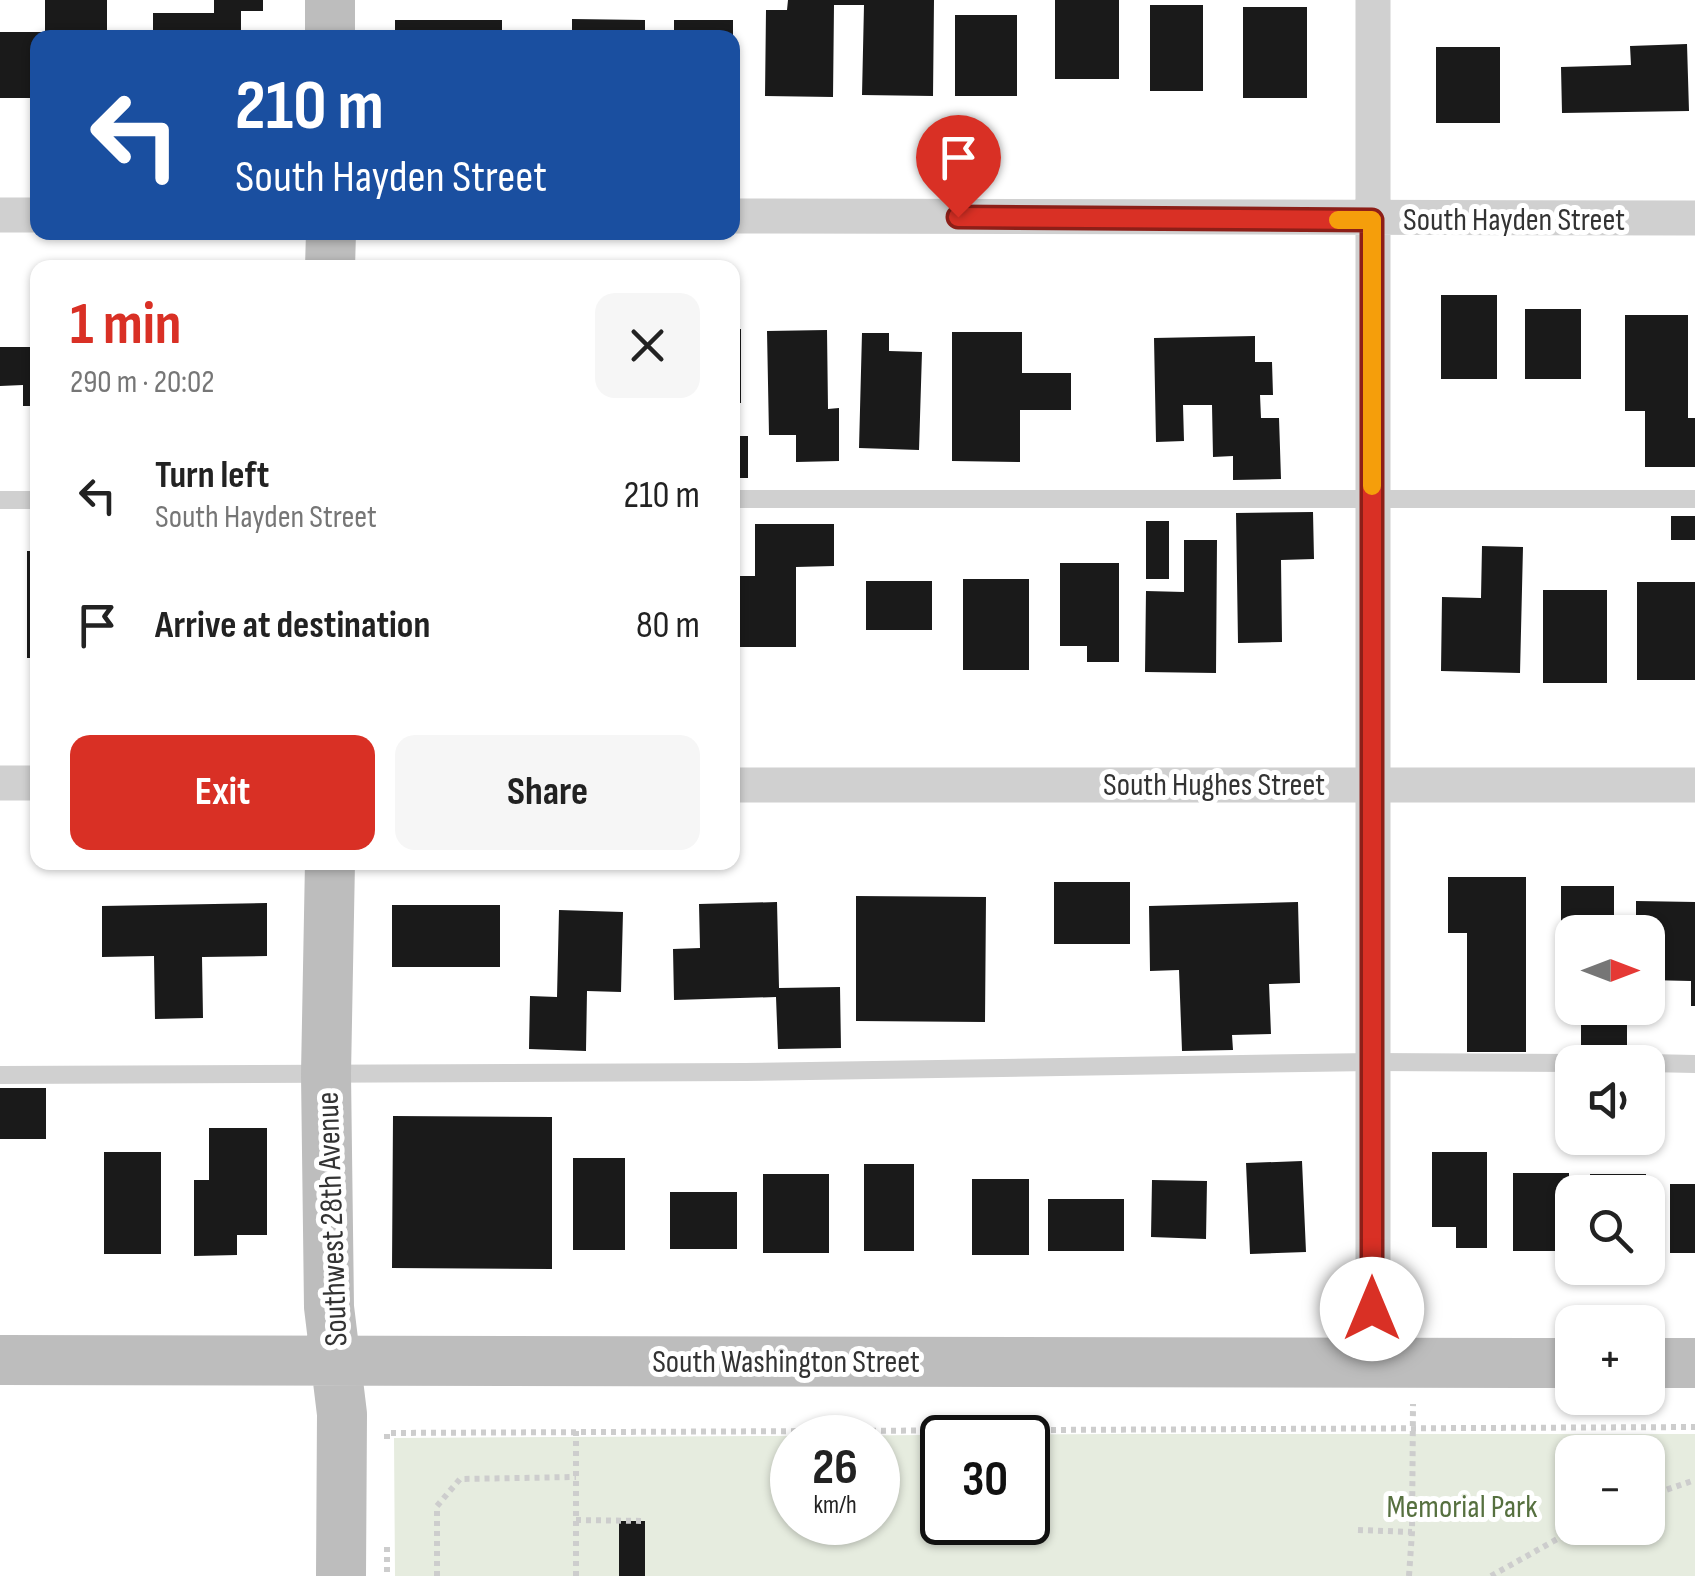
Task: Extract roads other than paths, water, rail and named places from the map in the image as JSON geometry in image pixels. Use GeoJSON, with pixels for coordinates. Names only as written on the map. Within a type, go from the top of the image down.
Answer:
{"type":"FeatureCollection","features":[{"type":"Feature","properties":{"kind":"main road"},"geometry":{"type":"LineString","coordinates":[[330,0],[330,30]]}},
{"type":"Feature","properties":{"kind":"main road","name":"Southwest 28th Avenue"},"geometry":{"type":"LineString","coordinates":[[330,870],[326,1074],[329,1307],[342,1414],[342,1576]]}},
{"type":"Feature","properties":{"kind":"main road","name":"South Washington Street"},"geometry":{"type":"LineString","coordinates":[[0,1360],[1555,1363]]}},
{"type":"Feature","properties":{"kind":"main road"},"geometry":{"type":"LineString","coordinates":[[1665,1363],[1695,1363]]}},
{"type":"Feature","properties":{"kind":"street"},"geometry":{"type":"LineString","coordinates":[[1374,0],[1372,1062],[1393,1362]]}},
{"type":"Feature","properties":{"kind":"street"},"geometry":{"type":"LineString","coordinates":[[0,215],[30,215]]}},
{"type":"Feature","properties":{"kind":"street","name":"South Hayden Street"},"geometry":{"type":"LineString","coordinates":[[740,216],[1695,218]]}},
{"type":"Feature","properties":{"kind":"street"},"geometry":{"type":"LineString","coordinates":[[0,783],[30,783]]}},
{"type":"Feature","properties":{"kind":"street","name":"South Hughes Street"},"geometry":{"type":"LineString","coordinates":[[740,784],[1695,785]]}},
{"type":"Feature","properties":{"kind":"lane"},"geometry":{"type":"LineString","coordinates":[[740,499],[1695,499]]}},
{"type":"Feature","properties":{"kind":"lane"},"geometry":{"type":"LineString","coordinates":[[0,500],[30,500]]}},
{"type":"Feature","properties":{"kind":"lane"},"geometry":{"type":"LineString","coordinates":[[0,1076],[1555,1063]]}},
{"type":"Feature","properties":{"kind":"lane"},"geometry":{"type":"LineString","coordinates":[[1665,1064],[1695,1064]]}},
{"type":"Feature","properties":{"kind":"park label","name":"Memorial Park"},"geometry":{"type":"Point","coordinates":[1462,1506]}}]}
